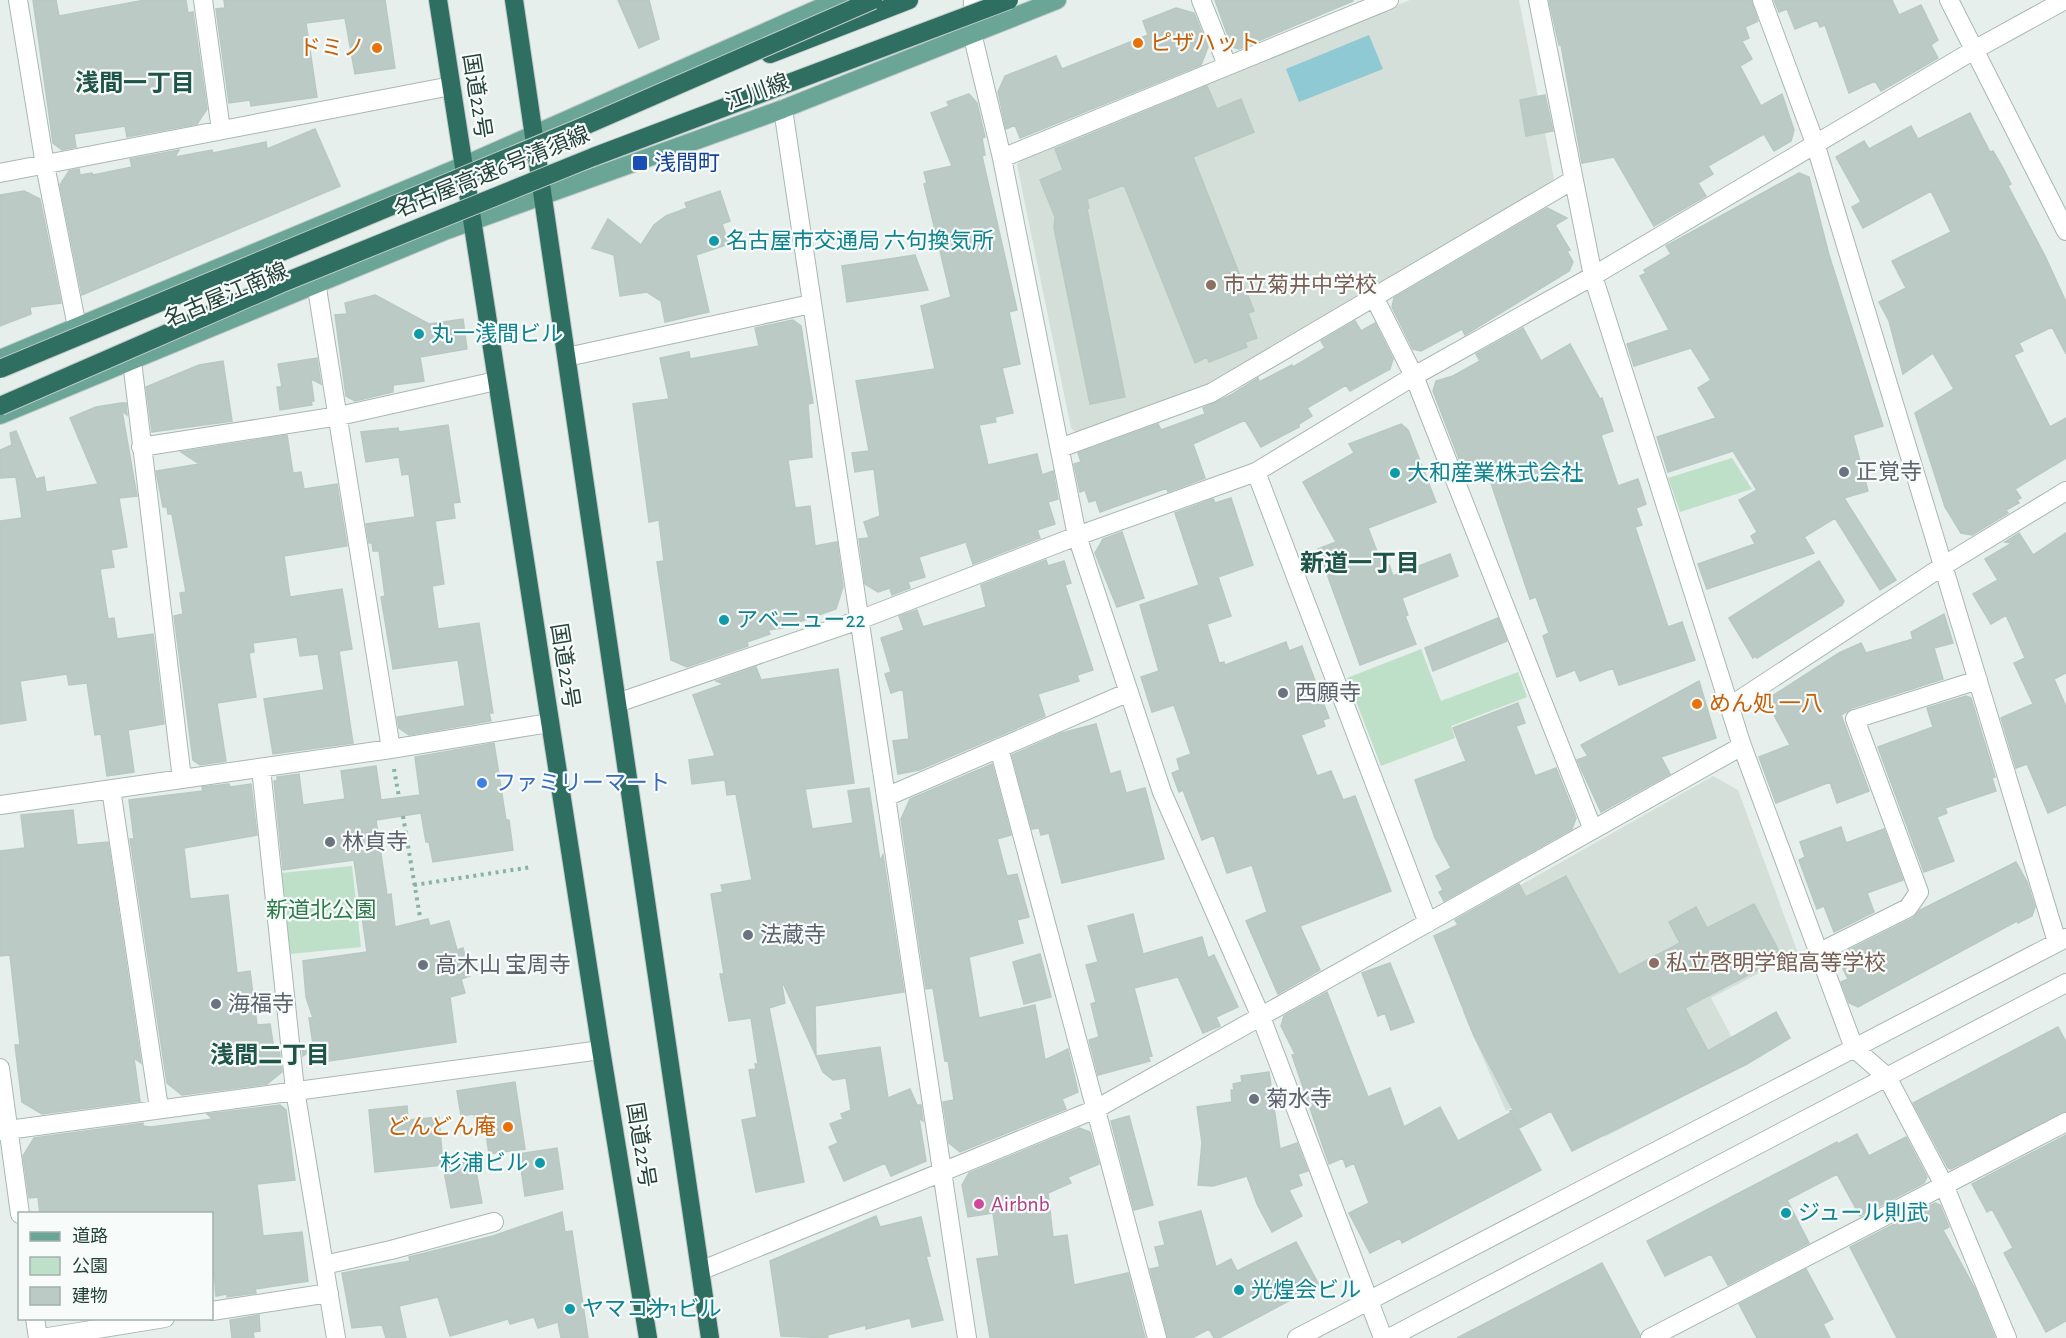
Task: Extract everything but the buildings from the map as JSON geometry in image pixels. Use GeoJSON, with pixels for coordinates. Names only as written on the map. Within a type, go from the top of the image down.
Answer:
{"type":"FeatureCollection","features":[{"type":"Feature","properties":{"kind":"highway","name":"国道22号"},"geometry":{"type":"LineString","coordinates":[[438,0],[549,723],[648,1338]]}},
{"type":"Feature","properties":{"kind":"highway","name":"国道22号"},"geometry":{"type":"LineString","coordinates":[[514,0],[710,1338]]}},
{"type":"Feature","properties":{"kind":"highway","name":"名古屋高速6号清須線"},"geometry":{"type":"LineString","coordinates":[[0,369],[589,124],[873,0]]}},
{"type":"Feature","properties":{"kind":"highway"},"geometry":{"type":"LineString","coordinates":[[589,124],[909,0]]}},
{"type":"Feature","properties":{"kind":"highway"},"geometry":{"type":"LineString","coordinates":[[592,157],[788,74],[975,0]]}},
{"type":"Feature","properties":{"kind":"highway","name":"名古屋高速6号清須線"},"geometry":{"type":"LineString","coordinates":[[0,406],[291,279],[592,157],[1009,0]]}},
{"type":"Feature","properties":{"kind":"main road"},"geometry":{"type":"LineString","coordinates":[[465,165],[838,0]]}},
{"type":"Feature","properties":{"kind":"main road","name":"江川線"},"geometry":{"type":"LineString","coordinates":[[471,220],[783,109],[1057,0]]}},
{"type":"Feature","properties":{"kind":"main road","name":"名古屋江南線"},"geometry":{"type":"LineString","coordinates":[[0,359],[465,165]]}},
{"type":"Feature","properties":{"kind":"main road","name":"名古屋江南線"},"geometry":{"type":"LineString","coordinates":[[0,415],[316,282],[471,220]]}},
{"type":"Feature","properties":{"kind":"street"},"geometry":{"type":"LineString","coordinates":[[18,0],[45,165],[77,327]]}},
{"type":"Feature","properties":{"kind":"street"},"geometry":{"type":"LineString","coordinates":[[203,0],[222,130]]}},
{"type":"Feature","properties":{"kind":"street"},"geometry":{"type":"LineString","coordinates":[[975,0],[972,33],[1002,158],[1077,536],[1162,792],[1262,1017],[1367,1302],[1383,1338]]}},
{"type":"Feature","properties":{"kind":"street"},"geometry":{"type":"LineString","coordinates":[[1201,0],[1227,65]]}},
{"type":"Feature","properties":{"kind":"street"},"geometry":{"type":"LineString","coordinates":[[1002,158],[1389,0]]}},
{"type":"Feature","properties":{"kind":"street"},"geometry":{"type":"LineString","coordinates":[[1538,0],[1593,276],[1742,746],[1854,1048],[1887,1077],[1944,1185],[2007,1338]]}},
{"type":"Feature","properties":{"kind":"street"},"geometry":{"type":"LineString","coordinates":[[1297,1338],[2062,940],[1978,680],[1815,143],[1762,0]]}},
{"type":"Feature","properties":{"kind":"street"},"geometry":{"type":"LineString","coordinates":[[1949,0],[2066,231]]}},
{"type":"Feature","properties":{"kind":"street"},"geometry":{"type":"LineString","coordinates":[[617,703],[860,620],[1077,536],[1256,472],[1414,376],[1593,276],[1974,50],[2065,0]]}},
{"type":"Feature","properties":{"kind":"street"},"geometry":{"type":"LineString","coordinates":[[0,173],[451,86]]}},
{"type":"Feature","properties":{"kind":"street"},"geometry":{"type":"LineString","coordinates":[[783,109],[967,1338]]}},
{"type":"Feature","properties":{"kind":"street"},"geometry":{"type":"LineString","coordinates":[[1060,448],[1211,393],[1573,180]]}},
{"type":"Feature","properties":{"kind":"street"},"geometry":{"type":"LineString","coordinates":[[316,282],[391,749]]}},
{"type":"Feature","properties":{"kind":"street"},"geometry":{"type":"LineString","coordinates":[[1374,297],[1414,376],[1593,830]]}},
{"type":"Feature","properties":{"kind":"street"},"geometry":{"type":"LineString","coordinates":[[567,357],[811,304]]}},
{"type":"Feature","properties":{"kind":"street"},"geometry":{"type":"LineString","coordinates":[[132,361],[182,779]]}},
{"type":"Feature","properties":{"kind":"street"},"geometry":{"type":"LineString","coordinates":[[141,447],[339,416],[496,381]]}},
{"type":"Feature","properties":{"kind":"street"},"geometry":{"type":"LineString","coordinates":[[1256,472],[1428,923]]}},
{"type":"Feature","properties":{"kind":"street"},"geometry":{"type":"LineString","coordinates":[[1730,706],[1943,566],[2066,491]]}},
{"type":"Feature","properties":{"kind":"street"},"geometry":{"type":"LineString","coordinates":[[1818,953],[1908,909],[1919,892],[1855,719],[1978,680]]}},
{"type":"Feature","properties":{"kind":"street"},"geometry":{"type":"LineString","coordinates":[[886,797],[1129,692]]}},
{"type":"Feature","properties":{"kind":"street"},"geometry":{"type":"LineString","coordinates":[[0,805],[391,749],[549,723]]}},
{"type":"Feature","properties":{"kind":"street"},"geometry":{"type":"LineString","coordinates":[[700,1271],[1096,1109],[1742,746]]}},
{"type":"Feature","properties":{"kind":"street"},"geometry":{"type":"LineString","coordinates":[[999,748],[1157,1338]]}},
{"type":"Feature","properties":{"kind":"street"},"geometry":{"type":"LineString","coordinates":[[261,768],[296,1090],[336,1338]]}},
{"type":"Feature","properties":{"kind":"street"},"geometry":{"type":"LineString","coordinates":[[111,789],[159,1108]]}},
{"type":"Feature","properties":{"kind":"street"},"geometry":{"type":"LineString","coordinates":[[1389,1338],[2066,983]]}},
{"type":"Feature","properties":{"kind":"street"},"geometry":{"type":"LineString","coordinates":[[4,1130],[601,1050]]}},
{"type":"Feature","properties":{"kind":"street"},"geometry":{"type":"LineString","coordinates":[[0,1068],[4,1130],[20,1212]]}},
{"type":"Feature","properties":{"kind":"street"},"geometry":{"type":"LineString","coordinates":[[1650,1338],[2066,1122]]}},
{"type":"Feature","properties":{"kind":"street"},"geometry":{"type":"LineString","coordinates":[[324,1265],[391,1250],[494,1222]]}},
{"type":"Feature","properties":{"kind":"street"},"geometry":{"type":"LineString","coordinates":[[213,1311],[329,1293]]}},
{"type":"Feature","properties":{"kind":"street"},"geometry":{"type":"LineString","coordinates":[[36,1320],[40,1338],[152,1320]]}},
{"type":"Feature","properties":{"kind":"path"},"geometry":{"type":"LineString","coordinates":[[391,749],[399,797]]}},
{"type":"Feature","properties":{"kind":"path"},"geometry":{"type":"LineString","coordinates":[[403,816],[420,917]]}},
{"type":"Feature","properties":{"kind":"path"},"geometry":{"type":"LineString","coordinates":[[414,885],[532,867]]}},
{"type":"Feature","properties":{"kind":"shaded area","name":"市立菊井中学校"},"geometry":{"type":"Polygon","coordinates":[[[1410,0],[1519,0],[1554,179],[1551,185],[1209,386],[1078,434],[1071,428],[1017,165],[1023,156],[1410,0]]]}},
{"type":"Feature","properties":{"kind":"shaded area","name":"私立啓明学館高等学校"},"geometry":{"type":"Polygon","coordinates":[[[1713,776],[1738,790],[1798,953],[1711,998],[1746,1064],[1605,1137],[1577,1085],[1564,1081],[1506,1111],[1463,1012],[1535,973],[1496,899],[1713,776]]]}},
{"type":"Feature","properties":{"kind":"green space"},"geometry":{"type":"Polygon","coordinates":[[[1732,458],[1752,489],[1680,512],[1668,478],[1732,458]]]}},
{"type":"Feature","properties":{"kind":"green space"},"geometry":{"type":"Polygon","coordinates":[[[1421,649],[1441,701],[1518,672],[1527,697],[1451,726],[1455,738],[1381,766],[1347,678],[1421,649]]]}},
{"type":"Feature","properties":{"kind":"green space","name":"新道北公園"},"geometry":{"type":"Polygon","coordinates":[[[352,866],[361,947],[290,954],[281,873],[352,866]]]}},
{"type":"Feature","properties":{"kind":"water"},"geometry":{"type":"Polygon","coordinates":[[[1369,35],[1383,69],[1299,102],[1286,69],[1369,35]]]}},
{"type":"Feature","properties":{"kind":"place","name":"ピザハット"},"geometry":{"type":"Point","coordinates":[1138,43]}},
{"type":"Feature","properties":{"kind":"place","name":"ドミノ"},"geometry":{"type":"Point","coordinates":[377,48]}},
{"type":"Feature","properties":{"kind":"place","name":"浅間町"},"geometry":{"type":"Point","coordinates":[640,163]}},
{"type":"Feature","properties":{"kind":"place","name":"名古屋市交通局 六句換気所"},"geometry":{"type":"Point","coordinates":[714,241]}},
{"type":"Feature","properties":{"kind":"place","name":"市立菊井中学校"},"geometry":{"type":"Point","coordinates":[1211,285]}},
{"type":"Feature","properties":{"kind":"place","name":"丸一浅間ビル"},"geometry":{"type":"Point","coordinates":[419,334]}},
{"type":"Feature","properties":{"kind":"place","name":"正覚寺"},"geometry":{"type":"Point","coordinates":[1844,472]}},
{"type":"Feature","properties":{"kind":"place","name":"大和産業株式会社"},"geometry":{"type":"Point","coordinates":[1395,473]}},
{"type":"Feature","properties":{"kind":"place","name":"アベニュー22"},"geometry":{"type":"Point","coordinates":[724,620]}},
{"type":"Feature","properties":{"kind":"place","name":"西願寺"},"geometry":{"type":"Point","coordinates":[1283,693]}},
{"type":"Feature","properties":{"kind":"place","name":"めん処 一八"},"geometry":{"type":"Point","coordinates":[1697,704]}},
{"type":"Feature","properties":{"kind":"place","name":"ファミリーマート"},"geometry":{"type":"Point","coordinates":[482,783]}},
{"type":"Feature","properties":{"kind":"place","name":"林貞寺"},"geometry":{"type":"Point","coordinates":[330,842]}},
{"type":"Feature","properties":{"kind":"place","name":"法蔵寺"},"geometry":{"type":"Point","coordinates":[748,935]}},
{"type":"Feature","properties":{"kind":"place","name":"私立啓明学館高等学校"},"geometry":{"type":"Point","coordinates":[1654,963]}},
{"type":"Feature","properties":{"kind":"place","name":"高木山 宝周寺"},"geometry":{"type":"Point","coordinates":[423,965]}},
{"type":"Feature","properties":{"kind":"place","name":"海福寺"},"geometry":{"type":"Point","coordinates":[216,1004]}},
{"type":"Feature","properties":{"kind":"place","name":"菊水寺"},"geometry":{"type":"Point","coordinates":[1254,1099]}},
{"type":"Feature","properties":{"kind":"place","name":"どんどん庵"},"geometry":{"type":"Point","coordinates":[508,1127]}},
{"type":"Feature","properties":{"kind":"place","name":"杉浦ビル"},"geometry":{"type":"Point","coordinates":[540,1163]}},
{"type":"Feature","properties":{"kind":"place","name":"Airbnb"},"geometry":{"type":"Point","coordinates":[979,1204]}},
{"type":"Feature","properties":{"kind":"place","name":"ジュール則武"},"geometry":{"type":"Point","coordinates":[1786,1213]}},
{"type":"Feature","properties":{"kind":"place","name":"光煌会ビル"},"geometry":{"type":"Point","coordinates":[1239,1290]}},
{"type":"Feature","properties":{"kind":"place","name":"ヤマコ㐧1ビル"},"geometry":{"type":"Point","coordinates":[570,1309]}},
{"type":"Feature","properties":{"kind":"district","name":"浅間一丁目"},"geometry":{"type":"Point","coordinates":[135,84]}},
{"type":"Feature","properties":{"kind":"district","name":"新道一丁目"},"geometry":{"type":"Point","coordinates":[1360,564]}},
{"type":"Feature","properties":{"kind":"district","name":"浅間二丁目"},"geometry":{"type":"Point","coordinates":[270,1056]}}]}
